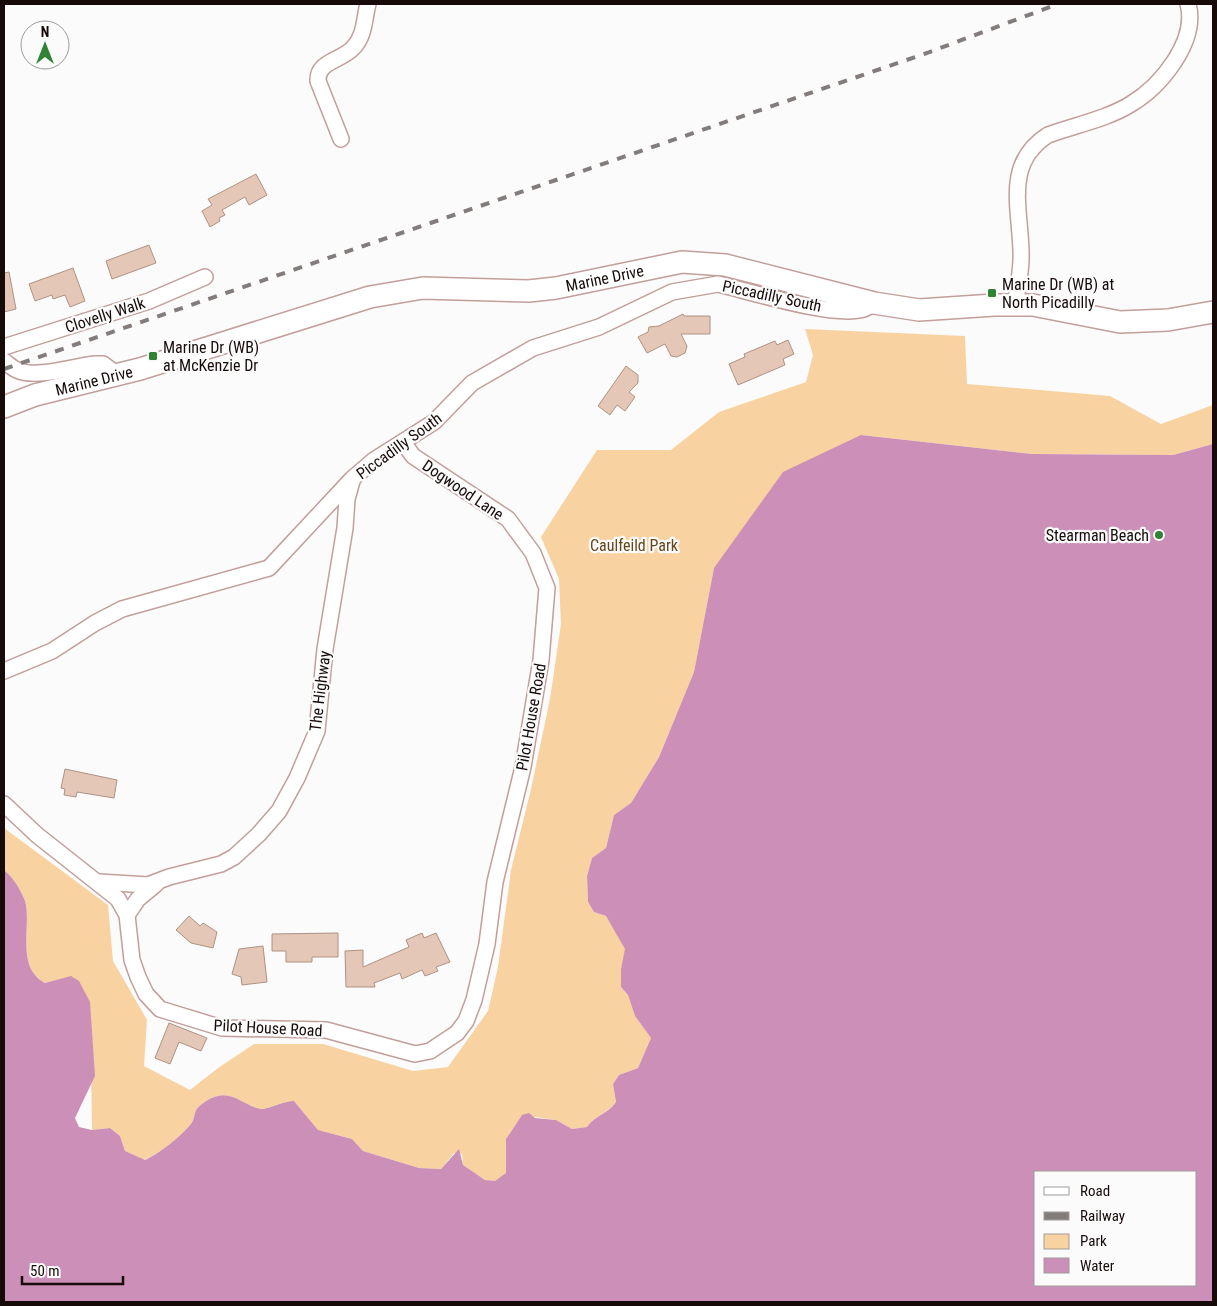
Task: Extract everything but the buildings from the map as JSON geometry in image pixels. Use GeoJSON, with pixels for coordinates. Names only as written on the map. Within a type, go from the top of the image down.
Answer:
{"type":"FeatureCollection","features":[{"type":"Feature","properties":{"kind":"main road","name":"Marine Drive"},"geometry":{"type":"LineString","coordinates":[[4,407],[35,396],[116,374],[370,297],[423,288],[529,291],[556,288],[682,262],[725,265],[874,303],[919,310],[1034,305],[1120,322],[1168,320],[1213,312]]}},
{"type":"Feature","properties":{"kind":"street"},"geometry":{"type":"LineString","coordinates":[[1015,305],[1021,261],[1017,184],[1018,171],[1024,160],[1039,140],[1048,135],[1120,110],[1131,104],[1157,82],[1179,53],[1186,39],[1190,13],[1188,4]]}},
{"type":"Feature","properties":{"kind":"street"},"geometry":{"type":"LineString","coordinates":[[341,139],[318,81],[318,74],[321,67],[342,57],[353,48],[363,32],[363,6]]}},
{"type":"Feature","properties":{"kind":"street","name":"Clovelly Walk"},"geometry":{"type":"LineString","coordinates":[[4,347],[140,304],[205,276]]}},
{"type":"Feature","properties":{"kind":"street","name":"Piccadilly South"},"geometry":{"type":"LineString","coordinates":[[4,671],[52,651],[95,623],[122,609],[269,568],[352,479],[374,460],[434,422],[472,383],[542,344],[599,327],[677,290],[718,284],[812,306],[862,310],[874,303]]}},
{"type":"Feature","properties":{"kind":"street"},"geometry":{"type":"LineString","coordinates":[[4,361],[25,373],[40,373],[103,364],[116,374]]}},
{"type":"Feature","properties":{"kind":"street","name":"Dogwood Lane"},"geometry":{"type":"LineString","coordinates":[[402,442],[413,456],[508,519],[526,541],[539,564]]}},
{"type":"Feature","properties":{"kind":"street","name":"The Highway"},"geometry":{"type":"LineString","coordinates":[[127,915],[138,898],[169,877],[221,864],[234,857],[259,834],[279,811],[297,778],[317,731],[325,649],[347,499],[352,479]]}},
{"type":"Feature","properties":{"kind":"street","name":"Pilot House Road"},"geometry":{"type":"LineString","coordinates":[[4,804],[37,836],[118,898],[127,915],[135,969],[146,994],[160,1009],[222,1028],[326,1030],[415,1054],[430,1051],[457,1033],[466,1021],[474,1000],[488,944],[495,882],[524,757],[546,616],[547,588],[539,564]]}},
{"type":"Feature","properties":{"kind":"street","name":"The Highway"},"geometry":{"type":"LineString","coordinates":[[98,882],[129,886],[157,884]]}},
{"type":"Feature","properties":{"kind":"green space","name":"Caulfeild Park"},"geometry":{"type":"Polygon","coordinates":[[[805,329],[965,336],[967,384],[1110,396],[1161,424],[1213,405],[1213,444],[1173,455],[1032,454],[861,435],[714,568],[694,672],[659,757],[631,803],[614,815],[606,848],[592,858],[587,876],[588,902],[594,912],[606,916],[626,949],[621,969],[621,987],[628,995],[635,1016],[651,1038],[638,1068],[619,1075],[613,1084],[616,1102],[587,1127],[572,1129],[556,1120],[522,1115],[506,1139],[506,1173],[495,1182],[485,1180],[463,1165],[462,1154],[454,1153],[441,1169],[419,1168],[363,1151],[352,1139],[318,1130],[294,1101],[261,1109],[229,1096],[224,1095],[212,1098],[196,1110],[193,1120],[180,1135],[163,1149],[144,1160],[125,1151],[120,1136],[110,1128],[92,1130],[90,1002],[71,977],[45,983],[36,976],[30,967],[26,945],[27,911],[25,901],[11,876],[4,870],[4,828],[108,905],[113,961],[147,1020],[144,1066],[190,1090],[218,1068],[254,1044],[323,1044],[413,1071],[448,1067],[488,1011],[498,967],[511,870],[550,699],[561,624],[559,579],[541,537],[597,450],[671,450],[719,412],[806,382],[813,355],[805,329]]]}},
{"type":"Feature","properties":{"kind":"water"},"geometry":{"type":"Polygon","coordinates":[[[861,435],[1032,454],[1173,455],[1213,444],[1213,1302],[4,1302],[4,870],[11,876],[25,901],[27,911],[26,945],[30,967],[36,976],[45,983],[71,976],[79,981],[90,1002],[95,1076],[75,1118],[79,1127],[92,1130],[110,1128],[120,1136],[125,1151],[145,1160],[169,1145],[185,1130],[193,1120],[196,1110],[200,1105],[212,1098],[224,1095],[261,1109],[294,1101],[318,1130],[352,1139],[363,1151],[419,1168],[441,1169],[459,1149],[463,1165],[485,1180],[495,1181],[506,1173],[506,1139],[522,1115],[529,1113],[535,1118],[556,1120],[572,1129],[587,1127],[613,1106],[616,1102],[613,1084],[619,1075],[638,1068],[651,1038],[635,1016],[628,995],[621,987],[621,969],[625,949],[606,916],[594,912],[588,902],[587,876],[592,858],[606,848],[614,815],[631,803],[659,757],[694,672],[714,568],[783,472],[861,435]]]}},
{"type":"Feature","properties":{"kind":"railway"},"geometry":{"type":"LineString","coordinates":[[4,369],[927,53],[1058,4]]}},
{"type":"Feature","properties":{"kind":"place","name":"Marine Dr (WB) at North Picadilly"},"geometry":{"type":"Point","coordinates":[992,293]}},
{"type":"Feature","properties":{"kind":"place","name":"Marine Dr (WB) at McKenzie Dr"},"geometry":{"type":"Point","coordinates":[153,356]}},
{"type":"Feature","properties":{"kind":"place","name":"Stearman Beach"},"geometry":{"type":"Point","coordinates":[1159,535]}}]}
